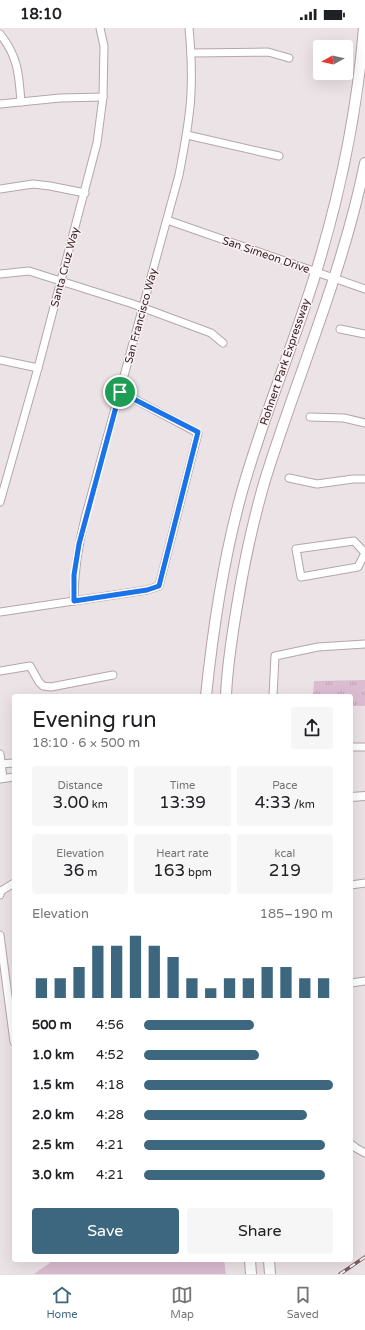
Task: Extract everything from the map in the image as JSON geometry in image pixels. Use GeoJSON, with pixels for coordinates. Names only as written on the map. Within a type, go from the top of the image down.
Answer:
{"type":"FeatureCollection","features":[{"type":"Feature","properties":{"kind":"main road","name":"Rohnert Park Expressway"},"geometry":{"type":"LineString","coordinates":[[206,694],[222,580],[241,495],[316,272],[345,164],[360,75],[364,28]]}},
{"type":"Feature","properties":{"kind":"main road","name":"Rohnert Park Expressway"},"geometry":{"type":"LineString","coordinates":[[226,694],[235,618],[252,529],[266,478],[334,279],[360,188],[365,163]]}},
{"type":"Feature","properties":{"kind":"main road"},"geometry":{"type":"LineString","coordinates":[[250,1262],[251,1274]]}},
{"type":"Feature","properties":{"kind":"main road"},"geometry":{"type":"LineString","coordinates":[[269,1262],[270,1274]]}},
{"type":"Feature","properties":{"kind":"street","name":"Santa Cruz Way"},"geometry":{"type":"LineString","coordinates":[[0,502],[38,368],[97,143],[103,97],[104,46],[100,28]]}},
{"type":"Feature","properties":{"kind":"street","name":"San Francisco Way"},"geometry":{"type":"LineString","coordinates":[[74,601],[74,575],[79,544],[179,175],[186,136],[191,94],[191,53],[189,28]]}},
{"type":"Feature","properties":{"kind":"street"},"geometry":{"type":"LineString","coordinates":[[0,34],[10,47],[15,59],[21,102]]}},
{"type":"Feature","properties":{"kind":"street"},"geometry":{"type":"LineString","coordinates":[[191,53],[268,52],[289,58]]}},
{"type":"Feature","properties":{"kind":"street"},"geometry":{"type":"LineString","coordinates":[[0,104],[60,98],[103,97]]}},
{"type":"Feature","properties":{"kind":"street"},"geometry":{"type":"LineString","coordinates":[[186,136],[279,156]]}},
{"type":"Feature","properties":{"kind":"street"},"geometry":{"type":"LineString","coordinates":[[0,188],[39,185],[85,193]]}},
{"type":"Feature","properties":{"kind":"street","name":"San Simeon Drive"},"geometry":{"type":"LineString","coordinates":[[167,220],[365,289]]}},
{"type":"Feature","properties":{"kind":"street"},"geometry":{"type":"LineString","coordinates":[[0,274],[29,272],[143,308],[211,333],[223,343]]}},
{"type":"Feature","properties":{"kind":"street"},"geometry":{"type":"LineString","coordinates":[[340,328],[365,334]]}},
{"type":"Feature","properties":{"kind":"street"},"geometry":{"type":"LineString","coordinates":[[0,360],[38,368]]}},
{"type":"Feature","properties":{"kind":"street"},"geometry":{"type":"LineString","coordinates":[[0,612],[147,590],[159,586],[198,432],[120,392]]}},
{"type":"Feature","properties":{"kind":"street"},"geometry":{"type":"LineString","coordinates":[[310,417],[344,418],[365,424]]}},
{"type":"Feature","properties":{"kind":"street"},"geometry":{"type":"LineString","coordinates":[[290,478],[317,484],[353,479],[365,479]]}},
{"type":"Feature","properties":{"kind":"street"},"geometry":{"type":"LineString","coordinates":[[354,541],[365,553],[358,567],[301,577],[296,549],[354,541]]}},
{"type":"Feature","properties":{"kind":"street"},"geometry":{"type":"LineString","coordinates":[[273,694],[275,656],[318,647],[365,644]]}},
{"type":"Feature","properties":{"kind":"street"},"geometry":{"type":"LineString","coordinates":[[0,671],[30,666],[39,682],[43,686],[51,687],[113,675]]}},
{"type":"Feature","properties":{"kind":"street"},"geometry":{"type":"LineString","coordinates":[[353,747],[365,747]]}},
{"type":"Feature","properties":{"kind":"street"},"geometry":{"type":"LineString","coordinates":[[0,754],[2,778],[12,777]]}},
{"type":"Feature","properties":{"kind":"street"},"geometry":{"type":"LineString","coordinates":[[1,764],[12,763]]}},
{"type":"Feature","properties":{"kind":"street"},"geometry":{"type":"LineString","coordinates":[[353,797],[365,796]]}},
{"type":"Feature","properties":{"kind":"street"},"geometry":{"type":"LineString","coordinates":[[353,885],[365,882]]}},
{"type":"Feature","properties":{"kind":"street"},"geometry":{"type":"LineString","coordinates":[[0,895],[1,891],[12,884]]}},
{"type":"Feature","properties":{"kind":"street"},"geometry":{"type":"LineString","coordinates":[[0,935],[12,1027]]}},
{"type":"Feature","properties":{"kind":"street"},"geometry":{"type":"LineString","coordinates":[[353,983],[365,981]]}},
{"type":"Feature","properties":{"kind":"street"},"geometry":{"type":"LineString","coordinates":[[353,1145],[365,1153]]}},
{"type":"Feature","properties":{"kind":"green space"},"geometry":{"type":"Polygon","coordinates":[[[365,680],[365,706],[353,706],[353,694],[313,694],[314,681],[365,680]]]}},
{"type":"Feature","properties":{"kind":"green space"},"geometry":{"type":"Polygon","coordinates":[[[51,1262],[224,1262],[226,1274],[34,1274],[51,1262]]]}},
{"type":"Feature","properties":{"kind":"railway"},"geometry":{"type":"LineString","coordinates":[[340,1274],[365,1257]]}},
{"type":"Feature","properties":{"kind":"route"},"geometry":{"type":"LineString","coordinates":[[120,392],[198,432],[159,586],[147,590],[74,601],[74,575],[79,544],[120,392]]}}]}
